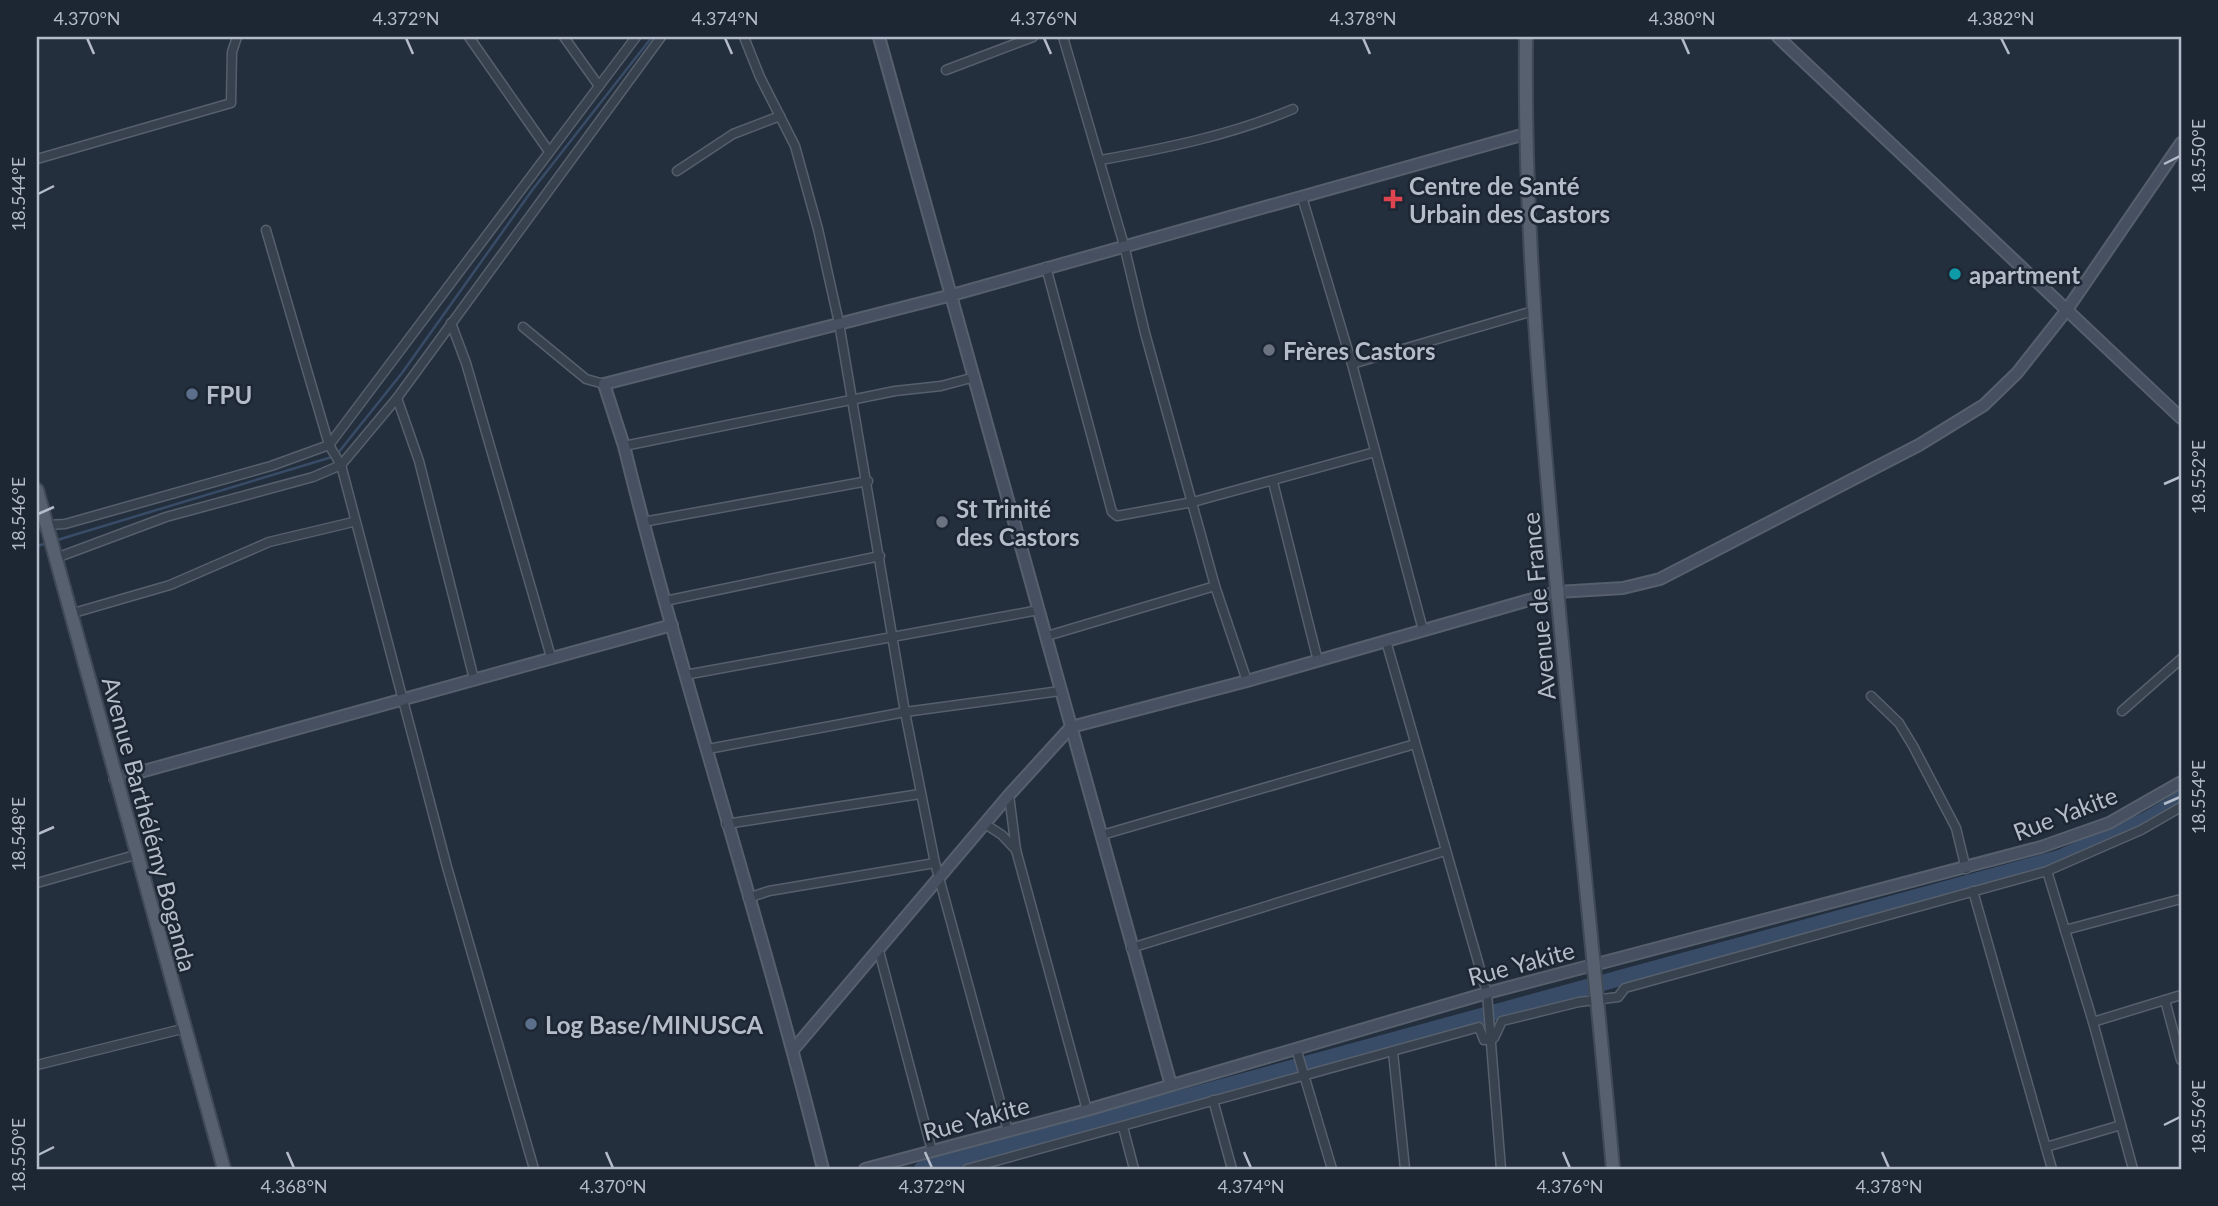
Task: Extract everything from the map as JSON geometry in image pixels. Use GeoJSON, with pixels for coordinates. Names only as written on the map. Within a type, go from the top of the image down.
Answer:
{"type":"FeatureCollection","features":[{"type":"Feature","properties":{"kind":"main road","name":"Avenue de France"},"geometry":{"type":"LineString","coordinates":[[1526,37],[1525,134],[1533,311],[1557,592],[1596,971],[1613,1169]]}},
{"type":"Feature","properties":{"kind":"main road","name":"Avenue Barthélémy Boganda"},"geometry":{"type":"LineString","coordinates":[[37,490],[45,528],[55,555],[135,855],[224,1169]]}},
{"type":"Feature","properties":{"kind":"street"},"geometry":{"type":"LineString","coordinates":[[37,159],[230,103],[232,52],[237,37]]}},
{"type":"Feature","properties":{"kind":"street"},"geometry":{"type":"LineString","coordinates":[[469,37],[548,150]]}},
{"type":"Feature","properties":{"kind":"street"},"geometry":{"type":"LineString","coordinates":[[564,37],[598,86]]}},
{"type":"Feature","properties":{"kind":"street"},"geometry":{"type":"LineString","coordinates":[[45,528],[271,466],[329,445],[548,150],[636,37]]}},
{"type":"Feature","properties":{"kind":"street"},"geometry":{"type":"LineString","coordinates":[[55,555],[166,517],[313,477],[341,465],[397,398],[662,37]]}},
{"type":"Feature","properties":{"kind":"street"},"geometry":{"type":"LineString","coordinates":[[744,37],[808,185],[839,323],[868,481],[905,712],[934,863],[1008,1131]]}},
{"type":"Feature","properties":{"kind":"street"},"geometry":{"type":"LineString","coordinates":[[879,37],[1171,1085]]}},
{"type":"Feature","properties":{"kind":"street"},"geometry":{"type":"LineString","coordinates":[[946,70],[1033,37]]}},
{"type":"Feature","properties":{"kind":"street"},"geometry":{"type":"LineString","coordinates":[[1063,37],[1101,160],[1144,333],[1193,502],[1214,586],[1247,681]]}},
{"type":"Feature","properties":{"kind":"street"},"geometry":{"type":"LineString","coordinates":[[1778,37],[2181,418]]}},
{"type":"Feature","properties":{"kind":"street"},"geometry":{"type":"LineString","coordinates":[[1101,160],[1204,139],[1257,124],[1293,108]]}},
{"type":"Feature","properties":{"kind":"street"},"geometry":{"type":"LineString","coordinates":[[677,171],[733,134],[780,116]]}},
{"type":"Feature","properties":{"kind":"street"},"geometry":{"type":"LineString","coordinates":[[523,327],[586,379],[604,384],[952,295],[1525,134]]}},
{"type":"Feature","properties":{"kind":"street"},"geometry":{"type":"LineString","coordinates":[[793,1050],[1009,795],[1071,727],[1247,681],[1557,592],[1623,588],[1660,579],[1943,432],[1984,405],[2017,373],[2066,311],[2181,143]]}},
{"type":"Feature","properties":{"kind":"street"},"geometry":{"type":"LineString","coordinates":[[1302,197],[1352,363],[1423,630]]}},
{"type":"Feature","properties":{"kind":"street"},"geometry":{"type":"LineString","coordinates":[[266,230],[329,445],[341,465],[353,522],[404,699],[447,867],[534,1169]]}},
{"type":"Feature","properties":{"kind":"street"},"geometry":{"type":"LineString","coordinates":[[1046,267],[1112,512],[1124,515],[1193,502],[1375,452]]}},
{"type":"Feature","properties":{"kind":"street"},"geometry":{"type":"LineString","coordinates":[[1352,363],[1533,311]]}},
{"type":"Feature","properties":{"kind":"street"},"geometry":{"type":"LineString","coordinates":[[451,323],[466,363],[551,657]]}},
{"type":"Feature","properties":{"kind":"street"},"geometry":{"type":"LineString","coordinates":[[624,446],[851,400],[941,386],[975,377]]}},
{"type":"Feature","properties":{"kind":"street"},"geometry":{"type":"LineString","coordinates":[[604,384],[624,446],[685,675],[708,749],[726,824],[793,1050],[823,1169]]}},
{"type":"Feature","properties":{"kind":"street"},"geometry":{"type":"LineString","coordinates":[[397,398],[419,461],[474,679]]}},
{"type":"Feature","properties":{"kind":"street"},"geometry":{"type":"LineString","coordinates":[[643,522],[868,481]]}},
{"type":"Feature","properties":{"kind":"street"},"geometry":{"type":"LineString","coordinates":[[1273,482],[1318,661]]}},
{"type":"Feature","properties":{"kind":"street"},"geometry":{"type":"LineString","coordinates":[[70,614],[170,585],[269,542],[353,522]]}},
{"type":"Feature","properties":{"kind":"street"},"geometry":{"type":"LineString","coordinates":[[665,601],[880,556]]}},
{"type":"Feature","properties":{"kind":"street"},"geometry":{"type":"LineString","coordinates":[[1047,636],[1214,586]]}},
{"type":"Feature","properties":{"kind":"street"},"geometry":{"type":"LineString","coordinates":[[685,675],[1039,610]]}},
{"type":"Feature","properties":{"kind":"street"},"geometry":{"type":"LineString","coordinates":[[115,779],[672,625]]}},
{"type":"Feature","properties":{"kind":"street"},"geometry":{"type":"LineString","coordinates":[[1386,641],[1488,995],[1501,1169]]}},
{"type":"Feature","properties":{"kind":"street"},"geometry":{"type":"LineString","coordinates":[[2122,711],[2181,659]]}},
{"type":"Feature","properties":{"kind":"street"},"geometry":{"type":"LineString","coordinates":[[708,749],[905,712],[1060,691]]}},
{"type":"Feature","properties":{"kind":"street"},"geometry":{"type":"LineString","coordinates":[[1871,696],[1899,723],[1913,746],[1956,828],[1966,869]]}},
{"type":"Feature","properties":{"kind":"street"},"geometry":{"type":"LineString","coordinates":[[1102,835],[1415,744]]}},
{"type":"Feature","properties":{"kind":"street","name":"Rue Yakite"},"geometry":{"type":"LineString","coordinates":[[865,1169],[1087,1110],[1488,995],[1596,971],[1966,869],[2109,823],[2181,782]]}},
{"type":"Feature","properties":{"kind":"street"},"geometry":{"type":"LineString","coordinates":[[726,824],[920,794]]}},
{"type":"Feature","properties":{"kind":"street"},"geometry":{"type":"LineString","coordinates":[[1009,795],[1016,850],[1087,1110]]}},
{"type":"Feature","properties":{"kind":"street"},"geometry":{"type":"LineString","coordinates":[[967,1169],[1479,1027],[1484,1040],[1490,1040],[1494,1038],[1502,1021],[1578,1002],[1618,998],[1625,988],[2047,871],[2141,830],[2181,807]]}},
{"type":"Feature","properties":{"kind":"street"},"geometry":{"type":"LineString","coordinates":[[985,824],[1002,835],[1016,850]]}},
{"type":"Feature","properties":{"kind":"street"},"geometry":{"type":"LineString","coordinates":[[1131,948],[1445,851]]}},
{"type":"Feature","properties":{"kind":"street"},"geometry":{"type":"LineString","coordinates":[[37,883],[135,855]]}},
{"type":"Feature","properties":{"kind":"street"},"geometry":{"type":"LineString","coordinates":[[747,898],[769,891],[934,863]]}},
{"type":"Feature","properties":{"kind":"street"},"geometry":{"type":"LineString","coordinates":[[2047,871],[2093,1022],[2133,1169]]}},
{"type":"Feature","properties":{"kind":"street"},"geometry":{"type":"LineString","coordinates":[[1972,891],[2052,1169]]}},
{"type":"Feature","properties":{"kind":"street"},"geometry":{"type":"LineString","coordinates":[[2065,930],[2181,899]]}},
{"type":"Feature","properties":{"kind":"street"},"geometry":{"type":"LineString","coordinates":[[879,951],[932,1151]]}},
{"type":"Feature","properties":{"kind":"street"},"geometry":{"type":"LineString","coordinates":[[2093,1022],[2181,995]]}},
{"type":"Feature","properties":{"kind":"street"},"geometry":{"type":"LineString","coordinates":[[2165,1000],[2181,1060]]}},
{"type":"Feature","properties":{"kind":"street"},"geometry":{"type":"LineString","coordinates":[[37,1065],[186,1028]]}},
{"type":"Feature","properties":{"kind":"street"},"geometry":{"type":"LineString","coordinates":[[1296,1048],[1332,1169]]}},
{"type":"Feature","properties":{"kind":"street"},"geometry":{"type":"LineString","coordinates":[[1393,1052],[1405,1169]]}},
{"type":"Feature","properties":{"kind":"street"},"geometry":{"type":"LineString","coordinates":[[1213,1100],[1232,1169]]}},
{"type":"Feature","properties":{"kind":"street"},"geometry":{"type":"LineString","coordinates":[[2046,1147],[2121,1125]]}},
{"type":"Feature","properties":{"kind":"street"},"geometry":{"type":"LineString","coordinates":[[1123,1127],[1134,1169]]}},
{"type":"Feature","properties":{"kind":"waterway"},"geometry":{"type":"LineString","coordinates":[[338,453],[402,373],[533,189],[652,37]]}},
{"type":"Feature","properties":{"kind":"waterway"},"geometry":{"type":"LineString","coordinates":[[54,541],[332,457]]}},
{"type":"Feature","properties":{"kind":"waterway"},"geometry":{"type":"LineString","coordinates":[[37,546],[48,543]]}},
{"type":"Feature","properties":{"kind":"waterway"},"geometry":{"type":"LineString","coordinates":[[922,1169],[2059,858],[2146,820],[2181,799]]}},
{"type":"Feature","properties":{"kind":"place","name":"Centre de Santé Urbain des Castors"},"geometry":{"type":"Point","coordinates":[1393,199]}},
{"type":"Feature","properties":{"kind":"place","name":"apartment"},"geometry":{"type":"Point","coordinates":[1955,274]}},
{"type":"Feature","properties":{"kind":"place","name":"Frères Castors"},"geometry":{"type":"Point","coordinates":[1269,350]}},
{"type":"Feature","properties":{"kind":"place","name":"FPU"},"geometry":{"type":"Point","coordinates":[192,394]}},
{"type":"Feature","properties":{"kind":"place","name":"St Trinité des Castors"},"geometry":{"type":"Point","coordinates":[942,522]}},
{"type":"Feature","properties":{"kind":"place","name":"Log Base/MINUSCA"},"geometry":{"type":"Point","coordinates":[531,1024]}}]}
